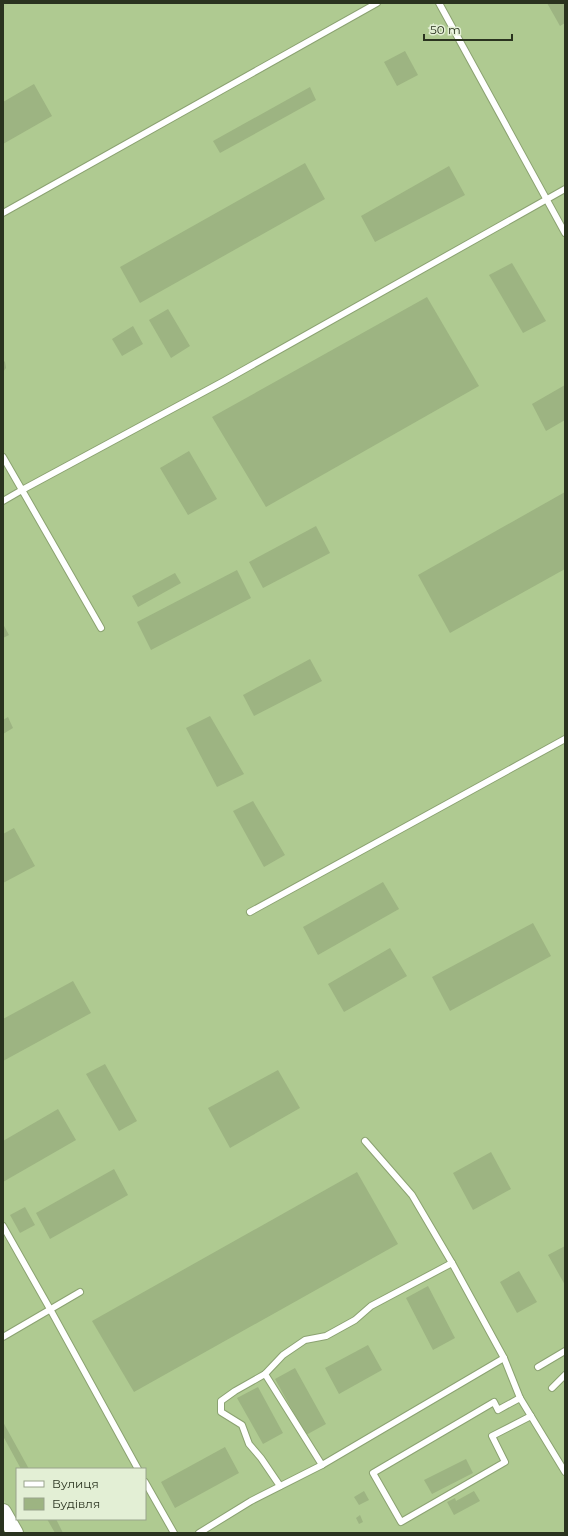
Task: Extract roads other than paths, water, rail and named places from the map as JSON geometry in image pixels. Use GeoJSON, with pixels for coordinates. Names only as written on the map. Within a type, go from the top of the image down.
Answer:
{"type":"FeatureCollection","features":[{"type":"Feature","properties":{"kind":"main road"},"geometry":{"type":"LineString","coordinates":[[3,1512],[15,1533]]}},
{"type":"Feature","properties":{"kind":"lane"},"geometry":{"type":"LineString","coordinates":[[3,213],[377,3]]}},
{"type":"Feature","properties":{"kind":"lane"},"geometry":{"type":"LineString","coordinates":[[439,3],[565,232]]}},
{"type":"Feature","properties":{"kind":"lane"},"geometry":{"type":"LineString","coordinates":[[3,501],[230,378],[565,189]]}},
{"type":"Feature","properties":{"kind":"lane"},"geometry":{"type":"LineString","coordinates":[[3,458],[101,628]]}},
{"type":"Feature","properties":{"kind":"lane"},"geometry":{"type":"LineString","coordinates":[[250,912],[565,739]]}},
{"type":"Feature","properties":{"kind":"lane"},"geometry":{"type":"LineString","coordinates":[[365,1141],[412,1196],[452,1262],[504,1358],[520,1398],[565,1472]]}},
{"type":"Feature","properties":{"kind":"lane"},"geometry":{"type":"LineString","coordinates":[[3,1226],[137,1468]]}},
{"type":"Feature","properties":{"kind":"lane"},"geometry":{"type":"LineString","coordinates":[[280,1486],[261,1458],[249,1444],[242,1425],[221,1412],[221,1401],[235,1391],[265,1374],[283,1355],[305,1340],[326,1336],[355,1320],[371,1306],[452,1262]]}},
{"type":"Feature","properties":{"kind":"lane"},"geometry":{"type":"LineString","coordinates":[[3,1337],[80,1292]]}},
{"type":"Feature","properties":{"kind":"lane"},"geometry":{"type":"LineString","coordinates":[[538,1367],[565,1351]]}},
{"type":"Feature","properties":{"kind":"lane"},"geometry":{"type":"LineString","coordinates":[[200,1533],[251,1501],[322,1465],[504,1358]]}},
{"type":"Feature","properties":{"kind":"lane"},"geometry":{"type":"LineString","coordinates":[[265,1374],[322,1465]]}},
{"type":"Feature","properties":{"kind":"lane"},"geometry":{"type":"LineString","coordinates":[[552,1388],[565,1375]]}},
{"type":"Feature","properties":{"kind":"lane"},"geometry":{"type":"LineString","coordinates":[[520,1398],[498,1410],[494,1402],[373,1473],[401,1522],[505,1462],[492,1436],[531,1416]]}},
{"type":"Feature","properties":{"kind":"lane"},"geometry":{"type":"LineString","coordinates":[[146,1484],[174,1533]]}}]}
